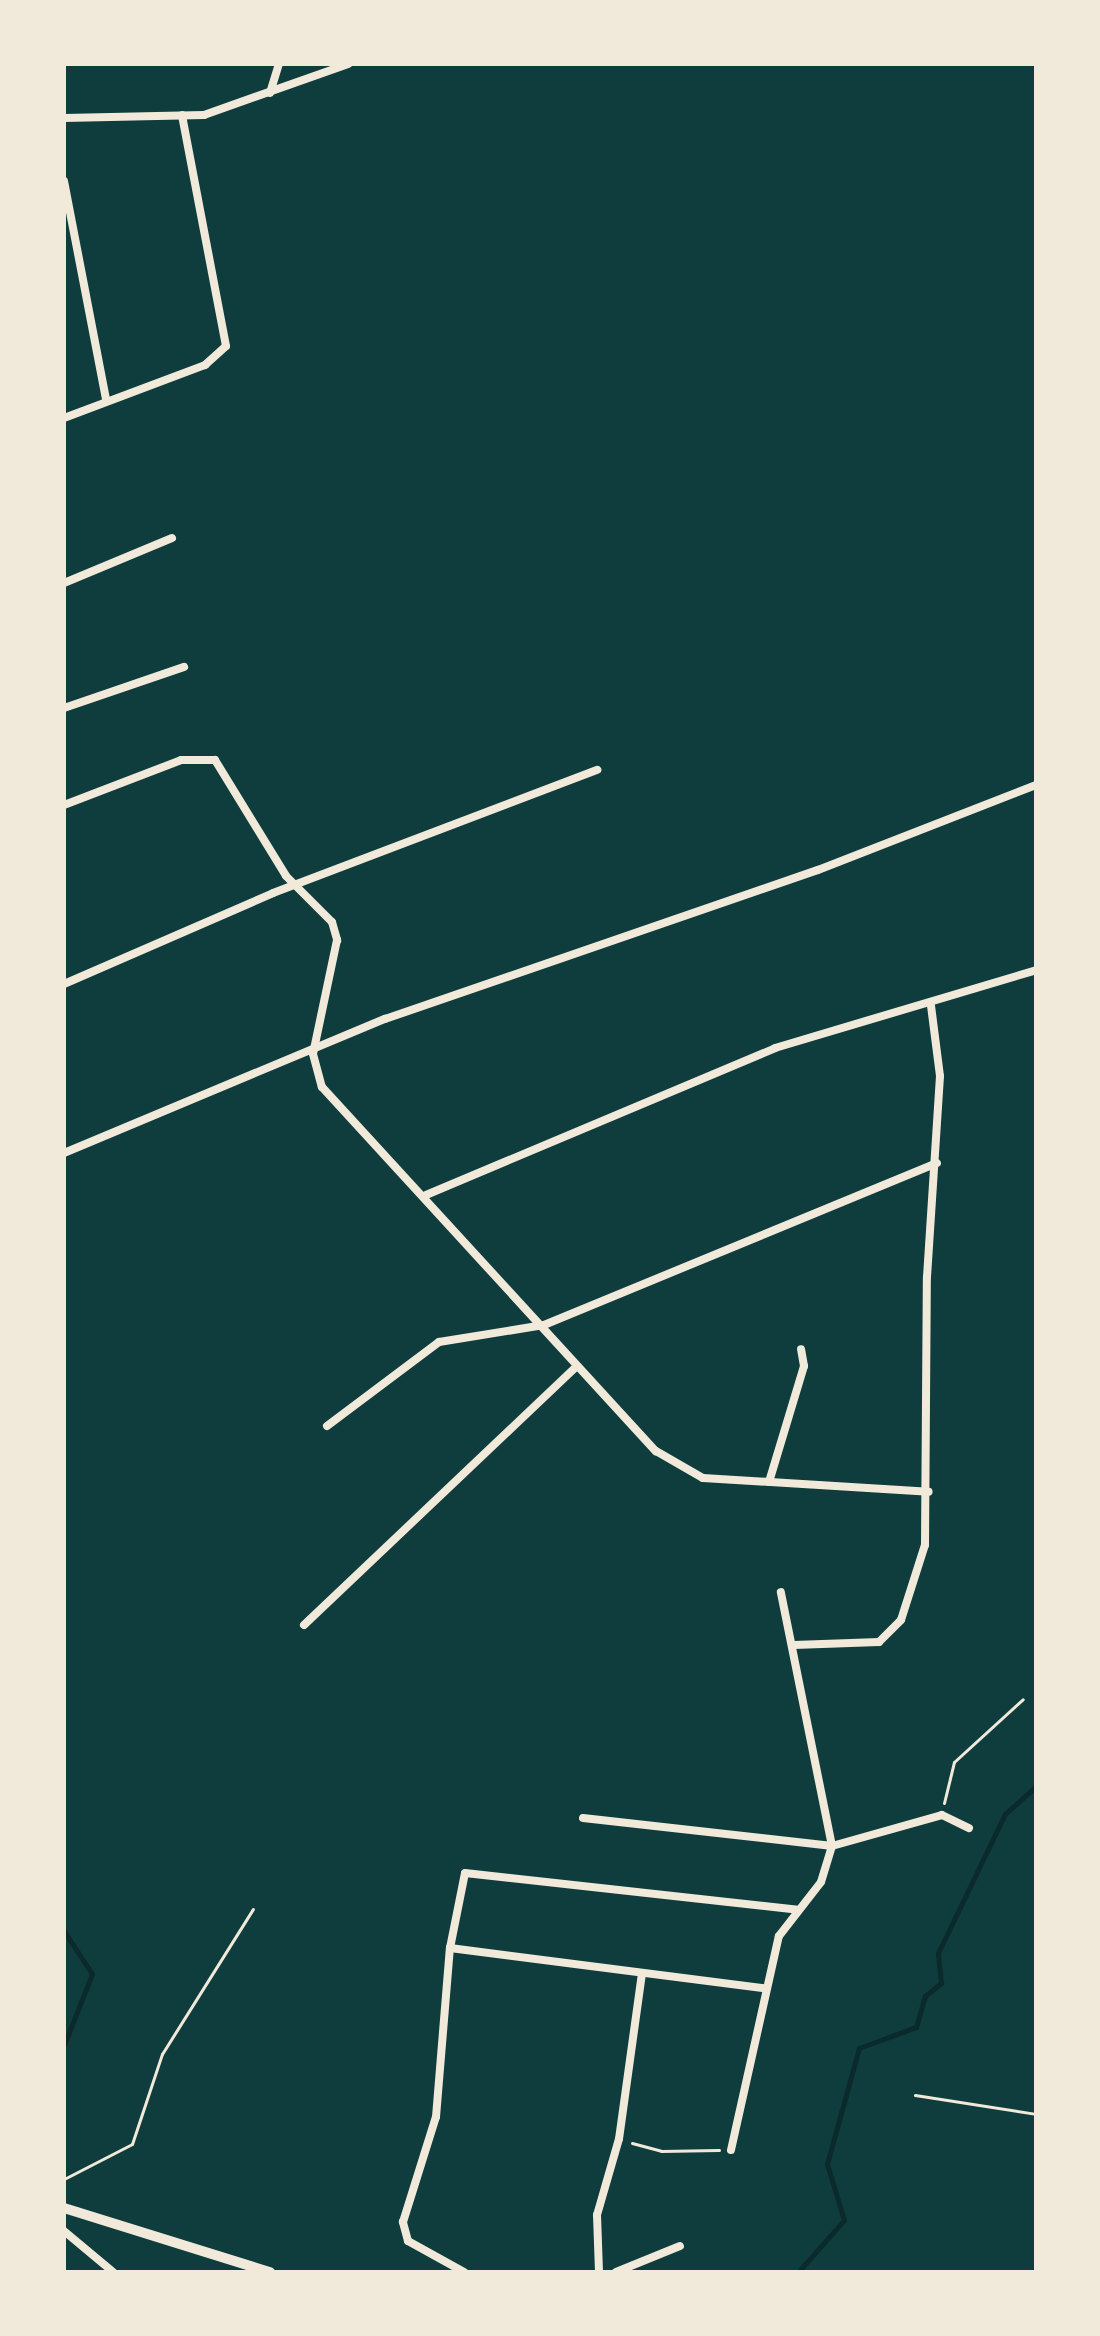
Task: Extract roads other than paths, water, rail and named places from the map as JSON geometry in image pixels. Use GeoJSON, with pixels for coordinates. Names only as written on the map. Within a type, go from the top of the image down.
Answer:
{"type":"FeatureCollection","features":[{"type":"Feature","properties":{"kind":"street"},"geometry":{"type":"LineString","coordinates":[[270,93],[279,64]]}},
{"type":"Feature","properties":{"kind":"street"},"geometry":{"type":"LineString","coordinates":[[64,118],[182,115],[270,93],[348,64]]}},
{"type":"Feature","properties":{"kind":"street"},"geometry":{"type":"LineString","coordinates":[[64,418],[205,365],[226,346],[182,115]]}},
{"type":"Feature","properties":{"kind":"street"},"geometry":{"type":"LineString","coordinates":[[64,181],[106,400]]}},
{"type":"Feature","properties":{"kind":"street"},"geometry":{"type":"LineString","coordinates":[[64,583],[172,538]]}},
{"type":"Feature","properties":{"kind":"street"},"geometry":{"type":"LineString","coordinates":[[64,708],[184,667]]}},
{"type":"Feature","properties":{"kind":"street"},"geometry":{"type":"LineString","coordinates":[[64,805],[181,760],[208,756],[231,781],[286,876],[332,922],[337,940],[313,1054],[322,1087],[544,1325],[576,1367],[680,1470],[769,1482],[929,1492]]}},
{"type":"Feature","properties":{"kind":"street"},"geometry":{"type":"LineString","coordinates":[[64,984],[247,905],[597,770]]}},
{"type":"Feature","properties":{"kind":"street"},"geometry":{"type":"LineString","coordinates":[[64,1153],[313,1054],[385,1019],[818,870],[1036,785]]}},
{"type":"Feature","properties":{"kind":"street"},"geometry":{"type":"LineString","coordinates":[[426,1195],[775,1048],[931,1006],[1036,970]]}},
{"type":"Feature","properties":{"kind":"street"},"geometry":{"type":"LineString","coordinates":[[794,1645],[861,1647],[890,1634],[917,1581],[929,1492],[927,1277],[937,1163],[940,1076],[931,1006]]}},
{"type":"Feature","properties":{"kind":"street"},"geometry":{"type":"LineString","coordinates":[[327,1426],[439,1342],[544,1325],[937,1163]]}},
{"type":"Feature","properties":{"kind":"street"},"geometry":{"type":"LineString","coordinates":[[769,1482],[804,1366],[801,1349]]}},
{"type":"Feature","properties":{"kind":"street"},"geometry":{"type":"LineString","coordinates":[[304,1625],[576,1367]]}},
{"type":"Feature","properties":{"kind":"street"},"geometry":{"type":"LineString","coordinates":[[731,2150],[764,1988],[779,1936],[821,1882],[832,1846],[781,1592]]}},
{"type":"Feature","properties":{"kind":"street"},"geometry":{"type":"LineString","coordinates":[[583,1818],[832,1846],[942,1815],[969,1828]]}},
{"type":"Feature","properties":{"kind":"street"},"geometry":{"type":"LineString","coordinates":[[464,2272],[408,2241],[403,2222],[436,2117],[458,1885],[469,1871],[798,1910]]}},
{"type":"Feature","properties":{"kind":"street"},"geometry":{"type":"LineString","coordinates":[[450,1948],[764,1988]]}},
{"type":"Feature","properties":{"kind":"street"},"geometry":{"type":"LineString","coordinates":[[599,2272],[597,2215],[619,2139],[642,1974]]}},
{"type":"Feature","properties":{"kind":"street"},"geometry":{"type":"LineString","coordinates":[[64,2208],[270,2272]]}},
{"type":"Feature","properties":{"kind":"street"},"geometry":{"type":"LineString","coordinates":[[64,2231],[113,2272]]}},
{"type":"Feature","properties":{"kind":"street"},"geometry":{"type":"LineString","coordinates":[[616,2272],[680,2246]]}},
{"type":"Feature","properties":{"kind":"waterway"},"geometry":{"type":"LineString","coordinates":[[798,2272],[844,2220],[827,2164],[859,2048],[916,2027],[925,1996],[941,1983],[938,1953],[1005,1814],[1036,1786]]}},
{"type":"Feature","properties":{"kind":"waterway"},"geometry":{"type":"LineString","coordinates":[[64,1931],[92,1974],[64,2045]]}}]}
